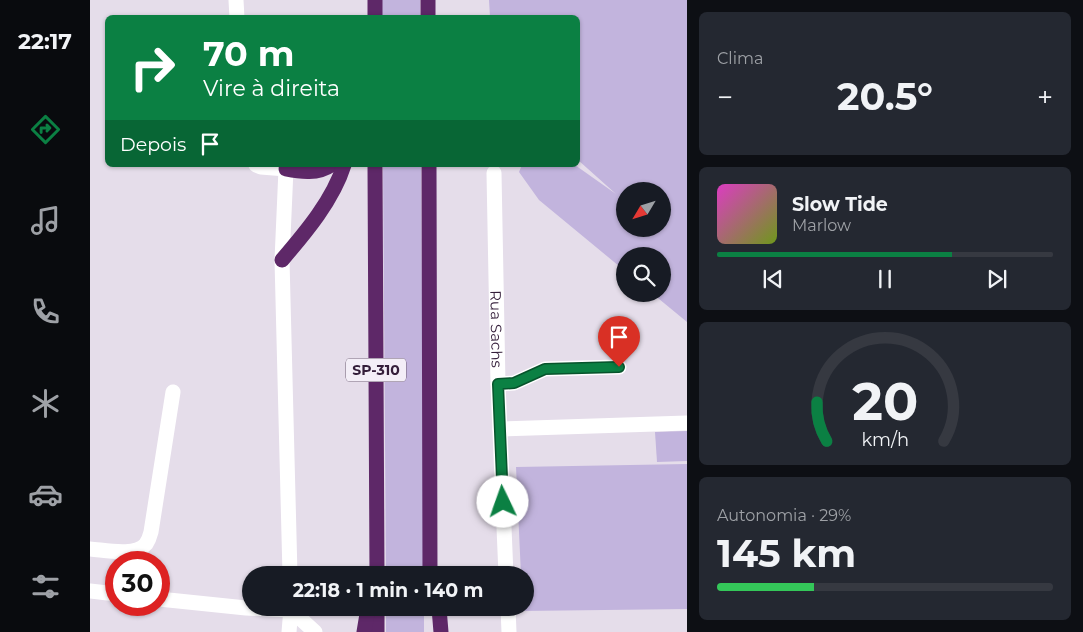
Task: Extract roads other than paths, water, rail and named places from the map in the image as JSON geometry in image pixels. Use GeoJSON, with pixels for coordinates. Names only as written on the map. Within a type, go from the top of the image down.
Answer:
{"type":"FeatureCollection","features":[{"type":"Feature","properties":{"kind":"highway"},"geometry":{"type":"LineString","coordinates":[[375,0],[375,15]]}},
{"type":"Feature","properties":{"kind":"highway"},"geometry":{"type":"LineString","coordinates":[[428,0],[428,15]]}},
{"type":"Feature","properties":{"kind":"highway"},"geometry":{"type":"LineString","coordinates":[[286,170],[318,171],[327,167]]}},
{"type":"Feature","properties":{"kind":"highway"},"geometry":{"type":"LineString","coordinates":[[282,260],[304,234],[331,194],[343,167]]}},
{"type":"Feature","properties":{"kind":"highway","name":"SP-310"},"geometry":{"type":"LineString","coordinates":[[375,167],[377,566]]}},
{"type":"Feature","properties":{"kind":"highway"},"geometry":{"type":"LineString","coordinates":[[429,167],[430,566]]}},
{"type":"Feature","properties":{"kind":"highway"},"geometry":{"type":"LineString","coordinates":[[372,566],[376,502]]}},
{"type":"Feature","properties":{"kind":"highway"},"geometry":{"type":"LineString","coordinates":[[430,509],[435,566]]}},
{"type":"Feature","properties":{"kind":"highway"},"geometry":{"type":"LineString","coordinates":[[364,632],[367,616]]}},
{"type":"Feature","properties":{"kind":"highway"},"geometry":{"type":"LineString","coordinates":[[377,616],[377,632]]}},
{"type":"Feature","properties":{"kind":"highway"},"geometry":{"type":"LineString","coordinates":[[430,616],[431,632]]}},
{"type":"Feature","properties":{"kind":"highway"},"geometry":{"type":"LineString","coordinates":[[440,616],[442,632]]}},
{"type":"Feature","properties":{"kind":"street"},"geometry":{"type":"LineString","coordinates":[[236,0],[237,15]]}},
{"type":"Feature","properties":{"kind":"street"},"geometry":{"type":"LineString","coordinates":[[261,167],[286,170],[282,260],[290,566]]}},
{"type":"Feature","properties":{"kind":"street","name":"Rua Sachs"},"geometry":{"type":"LineString","coordinates":[[494,172],[498,384],[506,566]]}},
{"type":"Feature","properties":{"kind":"street"},"geometry":{"type":"LineString","coordinates":[[498,384],[514,383],[545,369],[619,367]]}},
{"type":"Feature","properties":{"kind":"street"},"geometry":{"type":"LineString","coordinates":[[90,549],[138,550],[146,544],[152,532],[173,392]]}},
{"type":"Feature","properties":{"kind":"street"},"geometry":{"type":"LineString","coordinates":[[500,429],[687,423]]}},
{"type":"Feature","properties":{"kind":"street"},"geometry":{"type":"LineString","coordinates":[[90,591],[105,593]]}},
{"type":"Feature","properties":{"kind":"street"},"geometry":{"type":"LineString","coordinates":[[170,600],[242,608]]}},
{"type":"Feature","properties":{"kind":"street"},"geometry":{"type":"LineString","coordinates":[[289,632],[290,616]]}},
{"type":"Feature","properties":{"kind":"street"},"geometry":{"type":"LineString","coordinates":[[298,616],[315,632]]}},
{"type":"Feature","properties":{"kind":"street"},"geometry":{"type":"LineString","coordinates":[[508,616],[509,632]]}}]}
